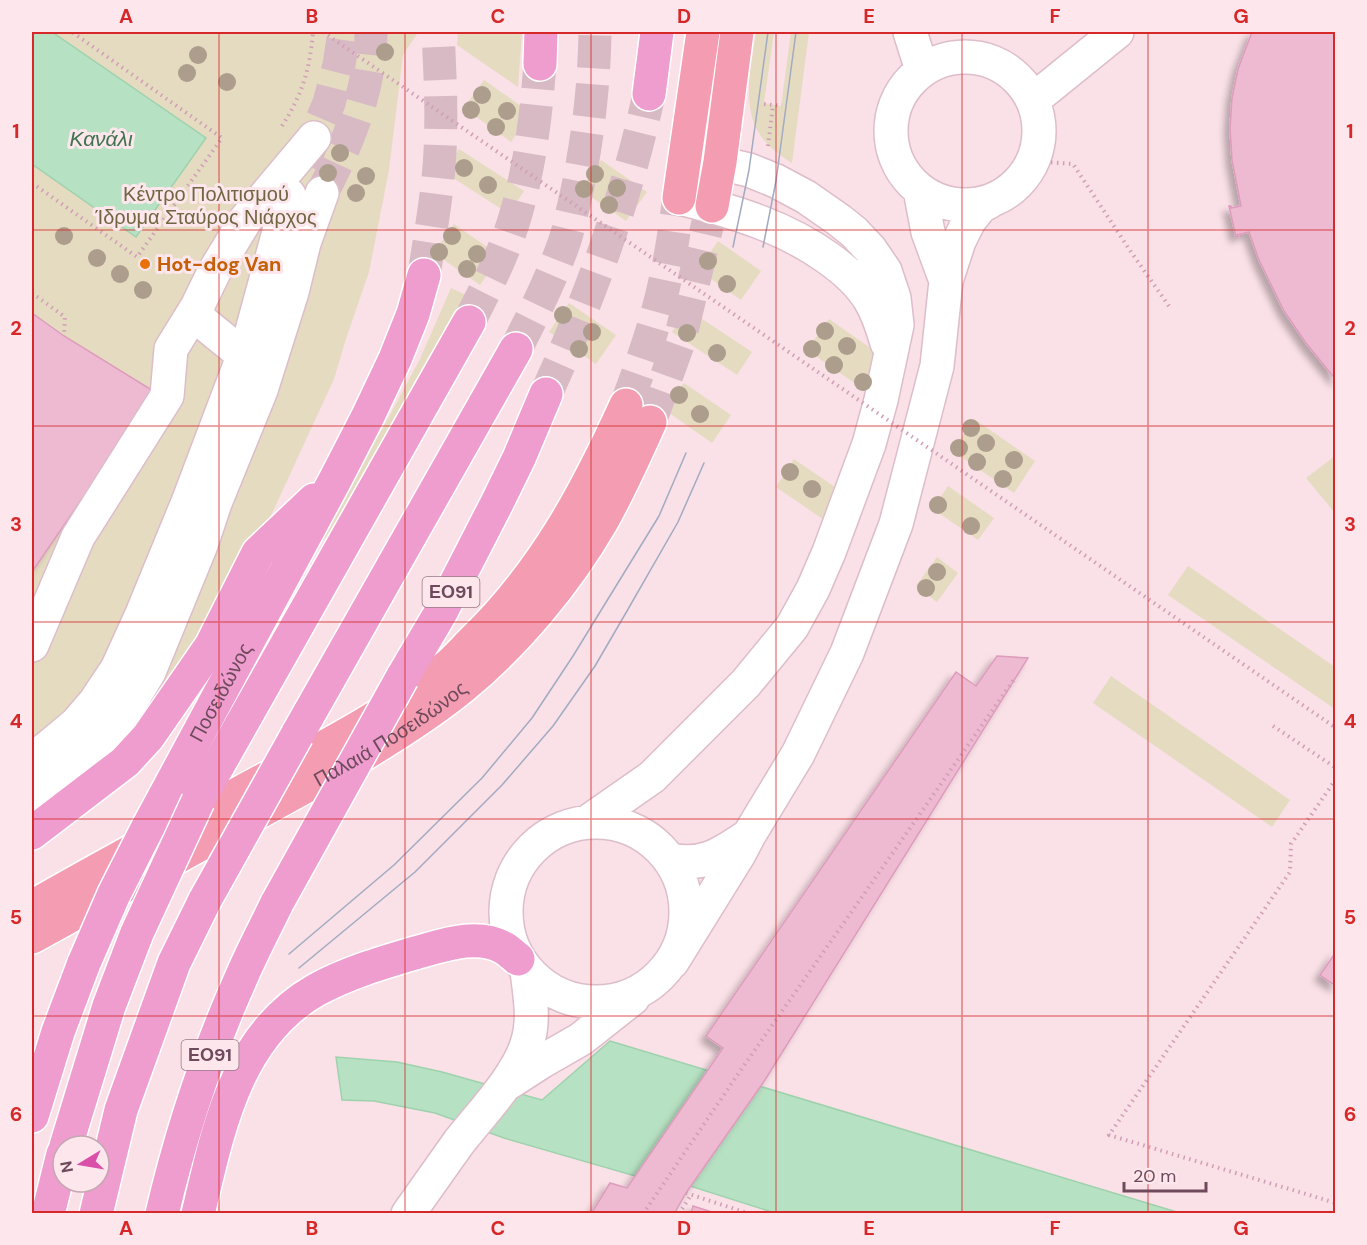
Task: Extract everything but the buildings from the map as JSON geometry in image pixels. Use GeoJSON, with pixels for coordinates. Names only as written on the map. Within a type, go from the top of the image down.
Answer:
{"type":"FeatureCollection","features":[{"type":"Feature","properties":{"kind":"highway"},"geometry":{"type":"LineString","coordinates":[[540,64],[541,32]]}},
{"type":"Feature","properties":{"kind":"highway"},"geometry":{"type":"LineString","coordinates":[[649,94],[657,32]]}},
{"type":"Feature","properties":{"kind":"highway","name":"Ποσειδώνος"},"geometry":{"type":"LineString","coordinates":[[32,1116],[58,1032],[84,963],[114,894],[335,480],[395,359],[413,314],[424,275]]}},
{"type":"Feature","properties":{"kind":"highway"},"geometry":{"type":"LineString","coordinates":[[70,1134],[109,1006],[137,933],[198,801],[469,322]]}},
{"type":"Feature","properties":{"kind":"highway"},"geometry":{"type":"LineString","coordinates":[[96,1214],[121,1110],[174,963],[205,900],[516,349]]}},
{"type":"Feature","properties":{"kind":"highway","name":"ΕΟ91"},"geometry":{"type":"LineString","coordinates":[[162,1214],[190,1111],[213,1045],[241,978],[277,903],[441,612],[519,458],[546,394]]}},
{"type":"Feature","properties":{"kind":"highway"},"geometry":{"type":"LineString","coordinates":[[32,833],[125,762],[148,737],[212,646],[258,553],[335,480]]}},
{"type":"Feature","properties":{"kind":"highway"},"geometry":{"type":"LineString","coordinates":[[198,1214],[224,1113],[236,1082],[260,1041],[296,1004],[315,991],[371,966],[445,945],[469,941],[490,943],[502,947],[523,965]]}},
{"type":"Feature","properties":{"kind":"highway"},"geometry":{"type":"LineString","coordinates":[[48,1214],[53,1194]]}},
{"type":"Feature","properties":{"kind":"main road"},"geometry":{"type":"LineString","coordinates":[[680,198],[703,32]]}},
{"type":"Feature","properties":{"kind":"main road"},"geometry":{"type":"LineString","coordinates":[[712,206],[737,32]]}},
{"type":"Feature","properties":{"kind":"main road","name":"Παλαιά Ποσειδώνος"},"geometry":{"type":"LineString","coordinates":[[32,907],[342,737],[395,705],[448,665],[487,628],[549,552],[600,462],[638,414],[624,479],[575,563],[523,629],[500,654],[461,688],[401,732],[359,757],[32,936]]}},
{"type":"Feature","properties":{"kind":"street"},"geometry":{"type":"LineString","coordinates":[[910,32],[922,70]]}},
{"type":"Feature","properties":{"kind":"street"},"geometry":{"type":"LineString","coordinates":[[1033,100],[1117,32]]}},
{"type":"Feature","properties":{"kind":"street"},"geometry":{"type":"LineString","coordinates":[[503,1086],[581,1038],[662,973],[739,854],[798,754],[847,653],[896,524],[937,366],[946,281],[959,241],[969,221],[981,206],[989,202],[1007,192],[1022,178],[1033,161],[1039,141],[1039,120],[1033,100],[1023,84],[1010,71],[994,62],[976,57],[957,56],[939,61],[922,70],[909,81],[899,96],[890,130],[892,147],[898,163],[908,178],[920,190],[933,198],[960,205],[989,202]]}},
{"type":"Feature","properties":{"kind":"street"},"geometry":{"type":"LineString","coordinates":[[32,645],[78,537],[167,396],[171,349],[246,219],[314,138]]}},
{"type":"Feature","properties":{"kind":"street"},"geometry":{"type":"LineString","coordinates":[[589,821],[652,777],[746,683],[792,627],[830,552],[866,454],[881,400],[897,325],[894,298],[885,271],[870,249],[854,232],[806,197],[763,175],[686,155]]}},
{"type":"Feature","properties":{"kind":"street"},"geometry":{"type":"LineString","coordinates":[[920,190],[928,232],[946,281]]}},
{"type":"Feature","properties":{"kind":"street"},"geometry":{"type":"LineString","coordinates":[[32,795],[99,741],[125,711],[149,672],[261,390],[289,302],[304,243],[322,193]]}},
{"type":"Feature","properties":{"kind":"street"},"geometry":{"type":"LineString","coordinates":[[32,760],[76,724],[117,669],[176,534],[250,338],[289,195]]}},
{"type":"Feature","properties":{"kind":"street"},"geometry":{"type":"LineString","coordinates":[[680,198],[768,224],[818,251],[844,270],[858,283],[871,301],[882,326],[891,357]]}},
{"type":"Feature","properties":{"kind":"street"},"geometry":{"type":"LineString","coordinates":[[197,307],[200,320],[243,355]]}},
{"type":"Feature","properties":{"kind":"street"},"geometry":{"type":"LineString","coordinates":[[523,965],[548,989],[573,1000],[600,1003],[627,998],[662,973],[683,937],[686,911],[682,885],[651,838],[644,823],[642,807],[645,789],[652,777]]}},
{"type":"Feature","properties":{"kind":"street"},"geometry":{"type":"LineString","coordinates":[[408,1214],[516,1068],[528,1044],[532,1016],[523,965],[508,935],[505,908],[510,882],[522,859],[540,840],[563,827],[589,821],[611,823],[632,829],[660,850],[687,862],[714,857],[749,835]]}},
{"type":"Feature","properties":{"kind":"street"},"geometry":{"type":"LineString","coordinates":[[429,1214],[444,1164]]}},
{"type":"Feature","properties":{"kind":"path"},"geometry":{"type":"LineString","coordinates":[[32,183],[137,257],[222,138],[72,32]]}},
{"type":"Feature","properties":{"kind":"path"},"geometry":{"type":"LineString","coordinates":[[323,32],[1335,728]]}},
{"type":"Feature","properties":{"kind":"path"},"geometry":{"type":"LineString","coordinates":[[764,104],[782,106]]}},
{"type":"Feature","properties":{"kind":"path"},"geometry":{"type":"LineString","coordinates":[[763,175],[773,105]]}},
{"type":"Feature","properties":{"kind":"path"},"geometry":{"type":"LineString","coordinates":[[1033,161],[1072,164],[1171,309]]}},
{"type":"Feature","properties":{"kind":"path"},"geometry":{"type":"LineString","coordinates":[[32,293],[65,317],[64,336]]}},
{"type":"Feature","properties":{"kind":"path"},"geometry":{"type":"LineString","coordinates":[[643,1214],[1015,678]]}},
{"type":"Feature","properties":{"kind":"path"},"geometry":{"type":"LineString","coordinates":[[1273,726],[1335,768]]}},
{"type":"Feature","properties":{"kind":"path"},"geometry":{"type":"LineString","coordinates":[[1335,779],[1291,844],[1290,872],[1109,1135],[1335,1203]]}},
{"type":"Feature","properties":{"kind":"path"},"geometry":{"type":"LineString","coordinates":[[679,1214],[688,1194],[750,1214]]}},
{"type":"Feature","properties":{"kind":"green space","name":"Κέντρο Πολιτισμού Ίδρυμα Σταύρος Νιάρχος"},"geometry":{"type":"Polygon","coordinates":[[[32,32],[414,32],[417,34],[403,55],[389,170],[369,272],[334,379],[274,509],[253,552],[210,628],[75,821],[32,851],[32,32]]]}},
{"type":"Feature","properties":{"kind":"green space"},"geometry":{"type":"Polygon","coordinates":[[[458,32],[522,32],[518,87],[457,45],[458,32]]]}},
{"type":"Feature","properties":{"kind":"green space"},"geometry":{"type":"Polygon","coordinates":[[[756,32],[774,32],[764,103],[781,106],[791,32],[809,32],[792,163],[764,140],[755,125],[751,112],[749,85],[756,32]]]}},
{"type":"Feature","properties":{"kind":"green space"},"geometry":{"type":"Polygon","coordinates":[[[484,80],[531,113],[511,142],[464,108],[484,80]]]}},
{"type":"Feature","properties":{"kind":"green space"},"geometry":{"type":"Polygon","coordinates":[[[459,149],[524,191],[509,214],[444,172],[459,149]]]}},
{"type":"Feature","properties":{"kind":"green space"},"geometry":{"type":"Polygon","coordinates":[[[601,160],[647,192],[626,221],[581,190],[601,160]]]}},
{"type":"Feature","properties":{"kind":"green space"},"geometry":{"type":"Polygon","coordinates":[[[454,224],[500,256],[480,285],[434,253],[454,224]]]}},
{"type":"Feature","properties":{"kind":"green space"},"geometry":{"type":"Polygon","coordinates":[[[718,241],[761,271],[741,300],[698,270],[718,241]]]}},
{"type":"Feature","properties":{"kind":"green space"},"geometry":{"type":"Polygon","coordinates":[[[451,288],[466,295],[439,349],[390,435],[324,540],[319,539],[420,359],[451,288]]]}},
{"type":"Feature","properties":{"kind":"green space"},"geometry":{"type":"Polygon","coordinates":[[[569,303],[616,335],[596,364],[549,332],[569,303]]]}},
{"type":"Feature","properties":{"kind":"green space"},"geometry":{"type":"Polygon","coordinates":[[[687,309],[752,352],[737,375],[672,332],[687,309]]]}},
{"type":"Feature","properties":{"kind":"green space"},"geometry":{"type":"Polygon","coordinates":[[[829,319],[892,363],[870,394],[807,350],[829,319]]]}},
{"type":"Feature","properties":{"kind":"green space"},"geometry":{"type":"Polygon","coordinates":[[[684,383],[731,415],[712,443],[665,410],[684,383]]]}},
{"type":"Feature","properties":{"kind":"green space"},"geometry":{"type":"Polygon","coordinates":[[[974,419],[1035,461],[1014,493],[952,451],[974,419]]]}},
{"type":"Feature","properties":{"kind":"green space"},"geometry":{"type":"Polygon","coordinates":[[[1335,456],[1335,513],[1306,478],[1335,456]]]}},
{"type":"Feature","properties":{"kind":"green space"},"geometry":{"type":"Polygon","coordinates":[[[794,459],[861,505],[843,533],[776,487],[794,459]]]}},
{"type":"Feature","properties":{"kind":"green space"},"geometry":{"type":"Polygon","coordinates":[[[948,486],[994,518],[978,540],[933,509],[948,486]]]}},
{"type":"Feature","properties":{"kind":"green space"},"geometry":{"type":"Polygon","coordinates":[[[937,557],[958,573],[937,602],[916,586],[937,557]]]}},
{"type":"Feature","properties":{"kind":"green space"},"geometry":{"type":"Polygon","coordinates":[[[1188,566],[1335,667],[1335,709],[1168,595],[1188,566]]]}},
{"type":"Feature","properties":{"kind":"green space"},"geometry":{"type":"Polygon","coordinates":[[[1111,676],[1290,800],[1272,827],[1093,703],[1111,676]]]}},
{"type":"Feature","properties":{"kind":"water","name":"Κανάλι"},"geometry":{"type":"Polygon","coordinates":[[[32,32],[52,32],[206,138],[136,237],[32,164],[32,32]]]}},
{"type":"Feature","properties":{"kind":"water"},"geometry":{"type":"Polygon","coordinates":[[[610,1041],[1180,1213],[775,1213],[640,1170],[635,1176],[504,1138],[435,1113],[374,1101],[342,1100],[336,1057],[397,1062],[542,1100],[610,1041]]]}},
{"type":"Feature","properties":{"kind":"tunnel"},"geometry":{"type":"LineString","coordinates":[[303,164],[329,103],[339,65],[344,32]]}},
{"type":"Feature","properties":{"kind":"tunnel"},"geometry":{"type":"LineString","coordinates":[[322,193],[341,155],[356,115],[367,74],[371,32]]}},
{"type":"Feature","properties":{"kind":"tunnel"},"geometry":{"type":"LineString","coordinates":[[424,275],[436,198],[440,152],[438,32]]}},
{"type":"Feature","properties":{"kind":"tunnel"},"geometry":{"type":"LineString","coordinates":[[516,349],[549,282],[569,226],[579,183],[589,118],[595,32]]}},
{"type":"Feature","properties":{"kind":"tunnel"},"geometry":{"type":"LineString","coordinates":[[469,322],[511,231],[525,179],[532,141],[540,64]]}},
{"type":"Feature","properties":{"kind":"tunnel"},"geometry":{"type":"LineString","coordinates":[[546,394],[578,321],[606,247],[630,171],[649,94]]}},
{"type":"Feature","properties":{"kind":"tunnel"},"geometry":{"type":"LineString","coordinates":[[626,405],[658,309],[670,256],[679,198]]}},
{"type":"Feature","properties":{"kind":"tunnel"},"geometry":{"type":"LineString","coordinates":[[650,422],[680,339],[712,206]]}},
{"type":"Feature","properties":{"kind":"tram line"},"geometry":{"type":"LineString","coordinates":[[733,247],[749,170],[768,32]]}},
{"type":"Feature","properties":{"kind":"tram line"},"geometry":{"type":"LineString","coordinates":[[763,247],[776,181],[796,32]]}},
{"type":"Feature","properties":{"kind":"tram line"},"geometry":{"type":"LineString","coordinates":[[289,954],[394,865],[482,778],[532,718],[659,516],[686,453]]}},
{"type":"Feature","properties":{"kind":"tram line"},"geometry":{"type":"LineString","coordinates":[[299,968],[415,872],[502,785],[553,726],[595,666],[627,611],[678,522],[704,463]]}},
{"type":"Feature","properties":{"kind":"place","name":"Hot-dog Van"},"geometry":{"type":"Point","coordinates":[145,264]}}]}
